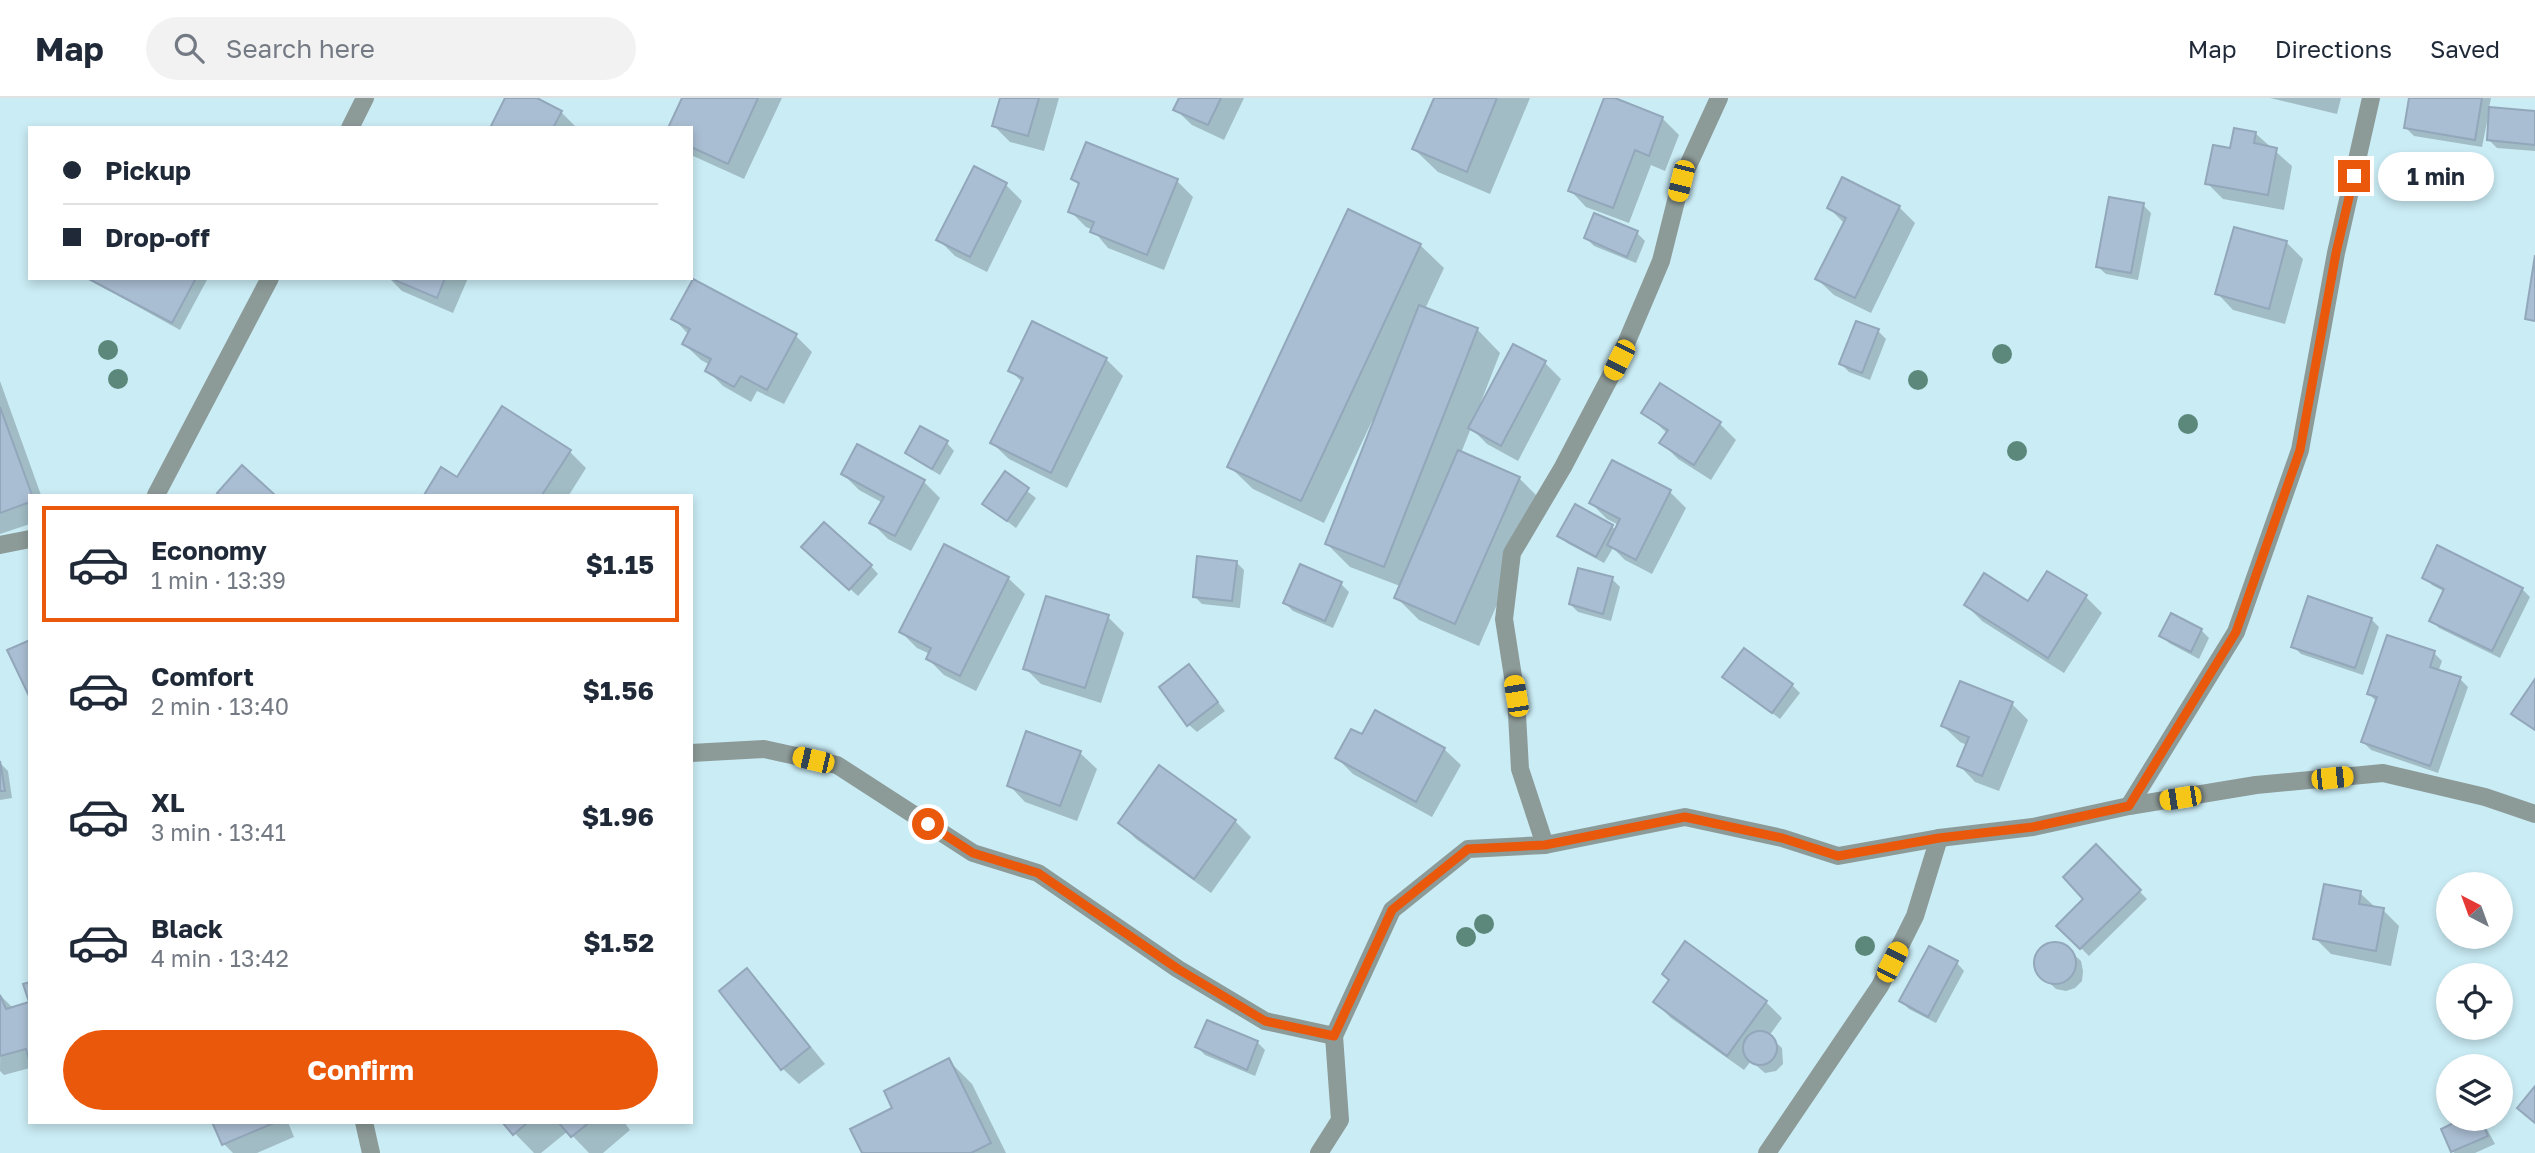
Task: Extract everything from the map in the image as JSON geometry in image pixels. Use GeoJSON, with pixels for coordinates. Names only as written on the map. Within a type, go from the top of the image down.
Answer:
{"type":"FeatureCollection","features":[{"type":"Feature","properties":{"kind":"street"},"geometry":{"type":"LineString","coordinates":[[350,126],[365,98]]}},
{"type":"Feature","properties":{"kind":"street"},"geometry":{"type":"LineString","coordinates":[[1545,845],[1520,769],[1516,696],[1504,619],[1512,553],[1563,467],[1619,360],[1661,261],[1681,181],[1720,98]]}},
{"type":"Feature","properties":{"kind":"street"},"geometry":{"type":"LineString","coordinates":[[2129,806],[2236,632],[2300,450],[2336,253],[2371,98]]}},
{"type":"Feature","properties":{"kind":"street"},"geometry":{"type":"LineString","coordinates":[[157,494],[270,280]]}},
{"type":"Feature","properties":{"kind":"street"},"geometry":{"type":"LineString","coordinates":[[0,545],[28,539]]}},
{"type":"Feature","properties":{"kind":"street"},"geometry":{"type":"LineString","coordinates":[[693,753],[764,748],[837,765],[973,853],[1038,873],[1178,969],[1265,1021],[1334,1036]]}},
{"type":"Feature","properties":{"kind":"street"},"geometry":{"type":"LineString","coordinates":[[1319,1153],[1340,1120],[1334,1036],[1392,910],[1468,849],[1545,845],[1685,817],[1782,838],[1838,856],[1939,838],[2033,827],[2129,806],[2256,785],[2383,773],[2485,797],[2535,814]]}},
{"type":"Feature","properties":{"kind":"street"},"geometry":{"type":"LineString","coordinates":[[1767,1153],[1880,986],[1915,916],[1939,838]]}},
{"type":"Feature","properties":{"kind":"street"},"geometry":{"type":"LineString","coordinates":[[365,1124],[371,1153]]}},
{"type":"Feature","properties":{"kind":"building"},"geometry":{"type":"Polygon","coordinates":[[[505,98],[537,98],[562,111],[554,126],[491,126],[505,98]]]}},
{"type":"Feature","properties":{"kind":"building"},"geometry":{"type":"Polygon","coordinates":[[[682,98],[758,98],[728,164],[693,148],[693,126],[669,126],[682,98]]]}},
{"type":"Feature","properties":{"kind":"building"},"geometry":{"type":"Polygon","coordinates":[[[1000,98],[1039,98],[1028,136],[992,126],[1000,98]]]}},
{"type":"Feature","properties":{"kind":"building"},"geometry":{"type":"Polygon","coordinates":[[[1179,98],[1221,98],[1208,125],[1173,110],[1179,98]]]}},
{"type":"Feature","properties":{"kind":"building"},"geometry":{"type":"Polygon","coordinates":[[[1434,98],[1497,98],[1467,172],[1412,149],[1434,98]]]}},
{"type":"Feature","properties":{"kind":"building"},"geometry":{"type":"Polygon","coordinates":[[[1604,98],[1615,98],[1663,117],[1649,156],[1635,150],[1613,208],[1568,191],[1604,98]]]}},
{"type":"Feature","properties":{"kind":"building"},"geometry":{"type":"Polygon","coordinates":[[[2409,98],[2482,98],[2475,140],[2404,128],[2409,98]]]}},
{"type":"Feature","properties":{"kind":"building"},"geometry":{"type":"Polygon","coordinates":[[[2489,107],[2535,111],[2535,145],[2487,140],[2489,107]]]}},
{"type":"Feature","properties":{"kind":"building"},"geometry":{"type":"Polygon","coordinates":[[[2234,128],[2256,132],[2254,143],[2277,148],[2268,195],[2205,184],[2213,145],[2230,148],[2234,128]]]}},
{"type":"Feature","properties":{"kind":"building"},"geometry":{"type":"Polygon","coordinates":[[[1086,142],[1178,179],[1147,255],[1090,232],[1094,222],[1068,212],[1079,183],[1071,179],[1086,142]]]}},
{"type":"Feature","properties":{"kind":"building"},"geometry":{"type":"Polygon","coordinates":[[[2427,157],[2468,162],[2465,186],[2424,181],[2427,157]]]}},
{"type":"Feature","properties":{"kind":"building"},"geometry":{"type":"Polygon","coordinates":[[[974,166],[1007,183],[970,257],[936,240],[974,166]]]}},
{"type":"Feature","properties":{"kind":"building"},"geometry":{"type":"Polygon","coordinates":[[[1842,177],[1900,206],[1855,298],[1815,279],[1846,218],[1827,208],[1842,177]]]}},
{"type":"Feature","properties":{"kind":"building"},"geometry":{"type":"Polygon","coordinates":[[[2109,197],[2144,203],[2131,273],[2096,267],[2109,197]]]}},
{"type":"Feature","properties":{"kind":"building"},"geometry":{"type":"Polygon","coordinates":[[[1348,209],[1421,244],[1301,501],[1227,467],[1348,209]]]}},
{"type":"Feature","properties":{"kind":"building"},"geometry":{"type":"Polygon","coordinates":[[[1594,213],[1638,231],[1627,257],[1584,238],[1594,213]]]}},
{"type":"Feature","properties":{"kind":"building"},"geometry":{"type":"Polygon","coordinates":[[[2234,227],[2287,241],[2269,309],[2215,294],[2234,227]]]}},
{"type":"Feature","properties":{"kind":"building"},"geometry":{"type":"Polygon","coordinates":[[[2535,255],[2535,321],[2525,319],[2535,255]]]}},
{"type":"Feature","properties":{"kind":"building"},"geometry":{"type":"Polygon","coordinates":[[[693,279],[797,334],[767,390],[741,376],[734,387],[705,371],[711,359],[682,344],[690,329],[671,319],[693,279]]]}},
{"type":"Feature","properties":{"kind":"building"},"geometry":{"type":"Polygon","coordinates":[[[91,280],[195,280],[172,323],[91,280]]]}},
{"type":"Feature","properties":{"kind":"building"},"geometry":{"type":"Polygon","coordinates":[[[395,280],[444,280],[437,298],[395,280]]]}},
{"type":"Feature","properties":{"kind":"building"},"geometry":{"type":"Polygon","coordinates":[[[1419,305],[1478,328],[1384,567],[1325,544],[1419,305]]]}},
{"type":"Feature","properties":{"kind":"building"},"geometry":{"type":"Polygon","coordinates":[[[1032,321],[1107,358],[1051,473],[990,443],[1023,378],[1008,371],[1032,321]]]}},
{"type":"Feature","properties":{"kind":"building"},"geometry":{"type":"Polygon","coordinates":[[[1856,321],[1879,329],[1862,373],[1839,364],[1856,321]]]}},
{"type":"Feature","properties":{"kind":"building"},"geometry":{"type":"Polygon","coordinates":[[[1513,344],[1546,361],[1501,446],[1468,428],[1513,344]]]}},
{"type":"Feature","properties":{"kind":"building"},"geometry":{"type":"Polygon","coordinates":[[[1660,383],[1721,422],[1694,465],[1659,443],[1668,430],[1641,413],[1660,383]]]}},
{"type":"Feature","properties":{"kind":"building"},"geometry":{"type":"Polygon","coordinates":[[[502,406],[571,450],[543,494],[425,494],[441,467],[457,477],[502,406]]]}},
{"type":"Feature","properties":{"kind":"building"},"geometry":{"type":"Polygon","coordinates":[[[0,407],[32,494],[28,494],[28,503],[0,513],[0,407]]]}},
{"type":"Feature","properties":{"kind":"building"},"geometry":{"type":"Polygon","coordinates":[[[920,426],[948,441],[932,469],[905,453],[920,426]]]}},
{"type":"Feature","properties":{"kind":"building"},"geometry":{"type":"Polygon","coordinates":[[[857,444],[925,480],[895,536],[869,523],[884,497],[841,474],[857,444]]]}},
{"type":"Feature","properties":{"kind":"building"},"geometry":{"type":"Polygon","coordinates":[[[1458,450],[1520,477],[1455,624],[1394,598],[1458,450]]]}},
{"type":"Feature","properties":{"kind":"building"},"geometry":{"type":"Polygon","coordinates":[[[1612,460],[1671,490],[1636,560],[1607,545],[1620,519],[1589,503],[1612,460]]]}},
{"type":"Feature","properties":{"kind":"building"},"geometry":{"type":"Polygon","coordinates":[[[242,465],[274,494],[218,494],[242,465]]]}},
{"type":"Feature","properties":{"kind":"building"},"geometry":{"type":"Polygon","coordinates":[[[1005,471],[1029,488],[1007,521],[982,504],[1005,471]]]}},
{"type":"Feature","properties":{"kind":"building"},"geometry":{"type":"Polygon","coordinates":[[[1575,504],[1613,525],[1596,557],[1557,536],[1575,504]]]}},
{"type":"Feature","properties":{"kind":"building"},"geometry":{"type":"Polygon","coordinates":[[[824,522],[872,565],[849,590],[801,547],[824,522]]]}},
{"type":"Feature","properties":{"kind":"building"},"geometry":{"type":"Polygon","coordinates":[[[944,544],[1009,577],[960,676],[926,659],[931,648],[899,632],[944,544]]]}},
{"type":"Feature","properties":{"kind":"building"},"geometry":{"type":"Polygon","coordinates":[[[2437,545],[2523,588],[2492,651],[2429,621],[2444,589],[2422,578],[2437,545]]]}},
{"type":"Feature","properties":{"kind":"building"},"geometry":{"type":"Polygon","coordinates":[[[1197,556],[1237,561],[1232,601],[1193,597],[1197,556]]]}},
{"type":"Feature","properties":{"kind":"building"},"geometry":{"type":"Polygon","coordinates":[[[1300,564],[1342,582],[1325,621],[1283,603],[1300,564]]]}},
{"type":"Feature","properties":{"kind":"building"},"geometry":{"type":"Polygon","coordinates":[[[1578,568],[1613,577],[1603,614],[1569,604],[1578,568]]]}},
{"type":"Feature","properties":{"kind":"building"},"geometry":{"type":"Polygon","coordinates":[[[2047,571],[2087,595],[2048,658],[1964,605],[1984,573],[2028,601],[2047,571]]]}},
{"type":"Feature","properties":{"kind":"building"},"geometry":{"type":"Polygon","coordinates":[[[1046,596],[1109,615],[1085,688],[1023,669],[1046,596]]]}},
{"type":"Feature","properties":{"kind":"building"},"geometry":{"type":"Polygon","coordinates":[[[2308,596],[2372,618],[2355,668],[2291,647],[2308,596]]]}},
{"type":"Feature","properties":{"kind":"building"},"geometry":{"type":"Polygon","coordinates":[[[2171,613],[2202,629],[2191,652],[2159,636],[2171,613]]]}},
{"type":"Feature","properties":{"kind":"building"},"geometry":{"type":"Polygon","coordinates":[[[2387,635],[2435,651],[2430,667],[2461,677],[2430,766],[2361,742],[2377,697],[2367,694],[2387,635]]]}},
{"type":"Feature","properties":{"kind":"building"},"geometry":{"type":"Polygon","coordinates":[[[28,641],[28,694],[7,650],[28,641]]]}},
{"type":"Feature","properties":{"kind":"building"},"geometry":{"type":"Polygon","coordinates":[[[1744,648],[1793,684],[1772,713],[1722,677],[1744,648]]]}},
{"type":"Feature","properties":{"kind":"building"},"geometry":{"type":"Polygon","coordinates":[[[1189,664],[1218,702],[1187,726],[1159,687],[1189,664]]]}},
{"type":"Feature","properties":{"kind":"building"},"geometry":{"type":"Polygon","coordinates":[[[2535,679],[2535,730],[2511,714],[2535,679]]]}},
{"type":"Feature","properties":{"kind":"building"},"geometry":{"type":"Polygon","coordinates":[[[1960,681],[2013,702],[1982,776],[1957,766],[1969,737],[1941,726],[1960,681]]]}},
{"type":"Feature","properties":{"kind":"building"},"geometry":{"type":"Polygon","coordinates":[[[1375,710],[1445,748],[1416,802],[1335,758],[1351,729],[1362,734],[1375,710]]]}},
{"type":"Feature","properties":{"kind":"building"},"geometry":{"type":"Polygon","coordinates":[[[1026,731],[1081,751],[1060,806],[1007,786],[1026,731]]]}},
{"type":"Feature","properties":{"kind":"building"},"geometry":{"type":"Polygon","coordinates":[[[0,761],[5,791],[0,791],[0,761]]]}},
{"type":"Feature","properties":{"kind":"building"},"geometry":{"type":"Polygon","coordinates":[[[1159,765],[1236,820],[1194,879],[1118,823],[1159,765]]]}},
{"type":"Feature","properties":{"kind":"building"},"geometry":{"type":"Polygon","coordinates":[[[2096,844],[2141,890],[2080,949],[2056,926],[2083,899],[2063,877],[2096,844]]]}},
{"type":"Feature","properties":{"kind":"building"},"geometry":{"type":"Polygon","coordinates":[[[2324,884],[2361,891],[2359,904],[2384,908],[2376,951],[2313,939],[2324,884]]]}},
{"type":"Feature","properties":{"kind":"building"},"geometry":{"type":"Polygon","coordinates":[[[1685,941],[1767,1001],[1727,1056],[1653,1002],[1669,980],[1662,974],[1685,941]]]}},
{"type":"Feature","properties":{"kind":"building"},"geometry":{"type":"Polygon","coordinates":[[[2055,942],[2070,948],[2076,963],[2070,978],[2055,984],[2040,978],[2034,963],[2040,948],[2055,942]]]}},
{"type":"Feature","properties":{"kind":"building"},"geometry":{"type":"Polygon","coordinates":[[[1929,946],[1958,961],[1928,1017],[1899,1001],[1929,946]]]}},
{"type":"Feature","properties":{"kind":"building"},"geometry":{"type":"Polygon","coordinates":[[[747,968],[810,1047],[781,1070],[719,991],[747,968]]]}},
{"type":"Feature","properties":{"kind":"building"},"geometry":{"type":"Polygon","coordinates":[[[28,983],[28,999],[23,984],[28,983]]]}},
{"type":"Feature","properties":{"kind":"building"},"geometry":{"type":"Polygon","coordinates":[[[0,995],[6,1009],[28,1002],[28,1056],[26,1049],[0,1056],[0,995]]]}},
{"type":"Feature","properties":{"kind":"building"},"geometry":{"type":"Polygon","coordinates":[[[1207,1020],[1258,1041],[1247,1070],[1195,1047],[1207,1020]]]}},
{"type":"Feature","properties":{"kind":"building"},"geometry":{"type":"Polygon","coordinates":[[[1760,1031],[1772,1036],[1777,1048],[1772,1060],[1760,1065],[1748,1060],[1743,1048],[1748,1036],[1760,1031]]]}},
{"type":"Feature","properties":{"kind":"building"},"geometry":{"type":"Polygon","coordinates":[[[949,1058],[991,1143],[971,1153],[862,1153],[850,1129],[892,1108],[884,1091],[949,1058]]]}},
{"type":"Feature","properties":{"kind":"building"},"geometry":{"type":"Polygon","coordinates":[[[2535,1086],[2535,1123],[2517,1108],[2535,1086]]]}},
{"type":"Feature","properties":{"kind":"building"},"geometry":{"type":"Polygon","coordinates":[[[213,1124],[271,1124],[222,1145],[213,1124]]]}},
{"type":"Feature","properties":{"kind":"building"},"geometry":{"type":"Polygon","coordinates":[[[504,1124],[526,1124],[513,1135],[504,1124]]]}},
{"type":"Feature","properties":{"kind":"building"},"geometry":{"type":"Polygon","coordinates":[[[560,1124],[587,1124],[571,1137],[560,1124]]]}},
{"type":"Feature","properties":{"kind":"building"},"geometry":{"type":"Polygon","coordinates":[[[2442,1131],[2486,1131],[2488,1136],[2451,1152],[2442,1131]]]}},
{"type":"Feature","properties":{"kind":"route"},"geometry":{"type":"LineString","coordinates":[[928,824],[973,853],[1038,873],[1178,969],[1265,1021],[1334,1036],[1392,910],[1468,849],[1545,845],[1685,817],[1782,838],[1838,856],[1939,838],[2033,827],[2129,806],[2236,632],[2300,450],[2336,253],[2354,176]]}}]}
